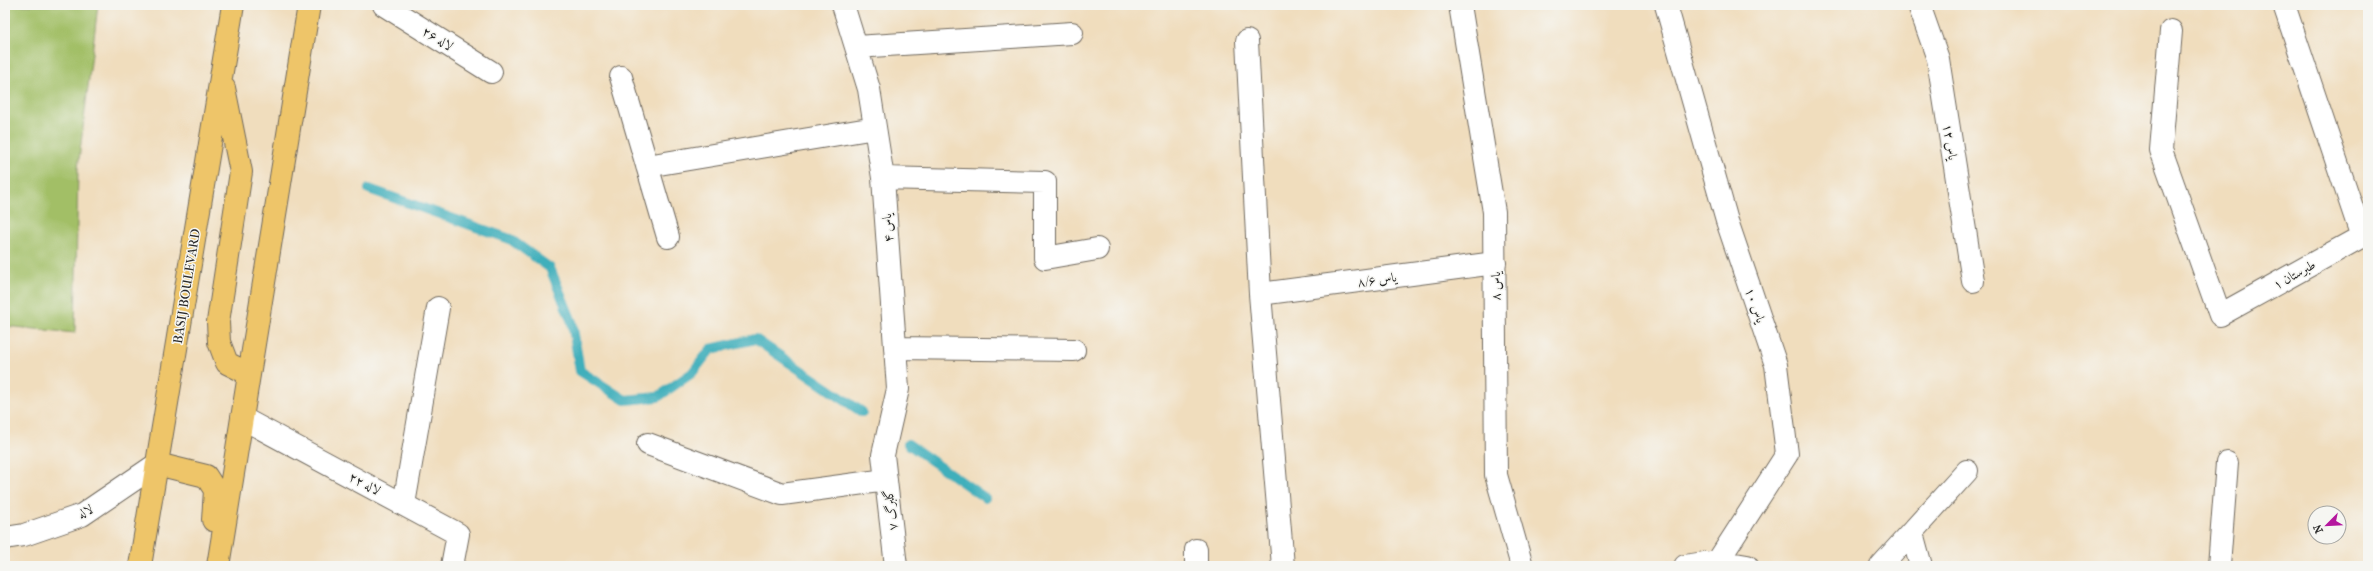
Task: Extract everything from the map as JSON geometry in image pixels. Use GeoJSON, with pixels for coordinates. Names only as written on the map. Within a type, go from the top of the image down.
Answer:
{"type":"FeatureCollection","features":[{"type":"Feature","properties":{"kind":"main road","name":"BASIJ BOULEVARD"},"geometry":{"type":"LineString","coordinates":[[140,566],[233,5]]}},
{"type":"Feature","properties":{"kind":"main road"},"geometry":{"type":"LineString","coordinates":[[218,566],[309,5]]}},
{"type":"Feature","properties":{"kind":"main road"},"geometry":{"type":"LineString","coordinates":[[221,75],[241,172],[218,322],[218,342],[226,363],[249,374]]}},
{"type":"Feature","properties":{"kind":"main road"},"geometry":{"type":"LineString","coordinates":[[157,464],[206,476],[215,490],[215,506],[204,566]]}},
{"type":"Feature","properties":{"kind":"street","name":"لاله ۲۶"},"geometry":{"type":"LineString","coordinates":[[384,5],[491,72]]}},
{"type":"Feature","properties":{"kind":"street","name":"یاس ۴"},"geometry":{"type":"LineString","coordinates":[[843,5],[869,89],[883,178],[898,390],[883,455]]}},
{"type":"Feature","properties":{"kind":"street","name":"یاس ۸"},"geometry":{"type":"LineString","coordinates":[[1460,5],[1494,212],[1496,475],[1522,566]]}},
{"type":"Feature","properties":{"kind":"street","name":"یاس ۱۰"},"geometry":{"type":"LineString","coordinates":[[1666,5],[1727,221],[1776,365],[1787,454],[1718,561]]}},
{"type":"Feature","properties":{"kind":"street","name":"یاس ۱۲"},"geometry":{"type":"LineString","coordinates":[[1919,5],[1938,59],[1973,280]]}},
{"type":"Feature","properties":{"kind":"street"},"geometry":{"type":"LineString","coordinates":[[2284,5],[2365,235]]}},
{"type":"Feature","properties":{"kind":"street","name":"طبرستان ۱"},"geometry":{"type":"LineString","coordinates":[[2171,31],[2161,150],[2220,315],[2365,235]]}},
{"type":"Feature","properties":{"kind":"street"},"geometry":{"type":"LineString","coordinates":[[856,47],[1072,33]]}},
{"type":"Feature","properties":{"kind":"street"},"geometry":{"type":"LineString","coordinates":[[1247,41],[1260,294],[1283,566]]}},
{"type":"Feature","properties":{"kind":"street"},"geometry":{"type":"LineString","coordinates":[[621,77],[668,237]]}},
{"type":"Feature","properties":{"kind":"street"},"geometry":{"type":"LineString","coordinates":[[647,166],[876,128]]}},
{"type":"Feature","properties":{"kind":"street"},"geometry":{"type":"LineString","coordinates":[[883,178],[1045,182],[1045,258],[1097,249]]}},
{"type":"Feature","properties":{"kind":"street","name":"یاس ۸/۶"},"geometry":{"type":"LineString","coordinates":[[1260,294],[1495,263]]}},
{"type":"Feature","properties":{"kind":"street"},"geometry":{"type":"LineString","coordinates":[[404,504],[438,308]]}},
{"type":"Feature","properties":{"kind":"street"},"geometry":{"type":"LineString","coordinates":[[896,348],[1074,350]]}},
{"type":"Feature","properties":{"kind":"street","name":"لاله ۲۲"},"geometry":{"type":"LineString","coordinates":[[242,418],[458,534],[452,566]]}},
{"type":"Feature","properties":{"kind":"street"},"geometry":{"type":"LineString","coordinates":[[648,444],[782,494],[886,480]]}},
{"type":"Feature","properties":{"kind":"street","name":"گلبرگ ۷"},"geometry":{"type":"LineString","coordinates":[[883,455],[896,566]]}},
{"type":"Feature","properties":{"kind":"street","name":"لاله"},"geometry":{"type":"LineString","coordinates":[[5,538],[24,535],[82,515],[157,464]]}},
{"type":"Feature","properties":{"kind":"street"},"geometry":{"type":"LineString","coordinates":[[2219,566],[2227,464]]}},
{"type":"Feature","properties":{"kind":"street"},"geometry":{"type":"LineString","coordinates":[[1881,566],[1968,472]]}},
{"type":"Feature","properties":{"kind":"street"},"geometry":{"type":"LineString","coordinates":[[1912,533],[1921,566]]}},
{"type":"Feature","properties":{"kind":"street"},"geometry":{"type":"LineString","coordinates":[[1685,566],[1718,561],[1747,566]]}},
{"type":"Feature","properties":{"kind":"green space"},"geometry":{"type":"Polygon","coordinates":[[[5,5],[98,5],[78,168],[75,333],[5,326],[5,5]]]}},
{"type":"Feature","properties":{"kind":"waterway"},"geometry":{"type":"LineString","coordinates":[[369,189],[510,239],[550,268],[572,322],[580,371],[625,400],[658,397],[692,373],[711,349],[755,339],[862,412]]}},
{"type":"Feature","properties":{"kind":"waterway"},"geometry":{"type":"LineString","coordinates":[[908,444],[985,498]]}}]}
